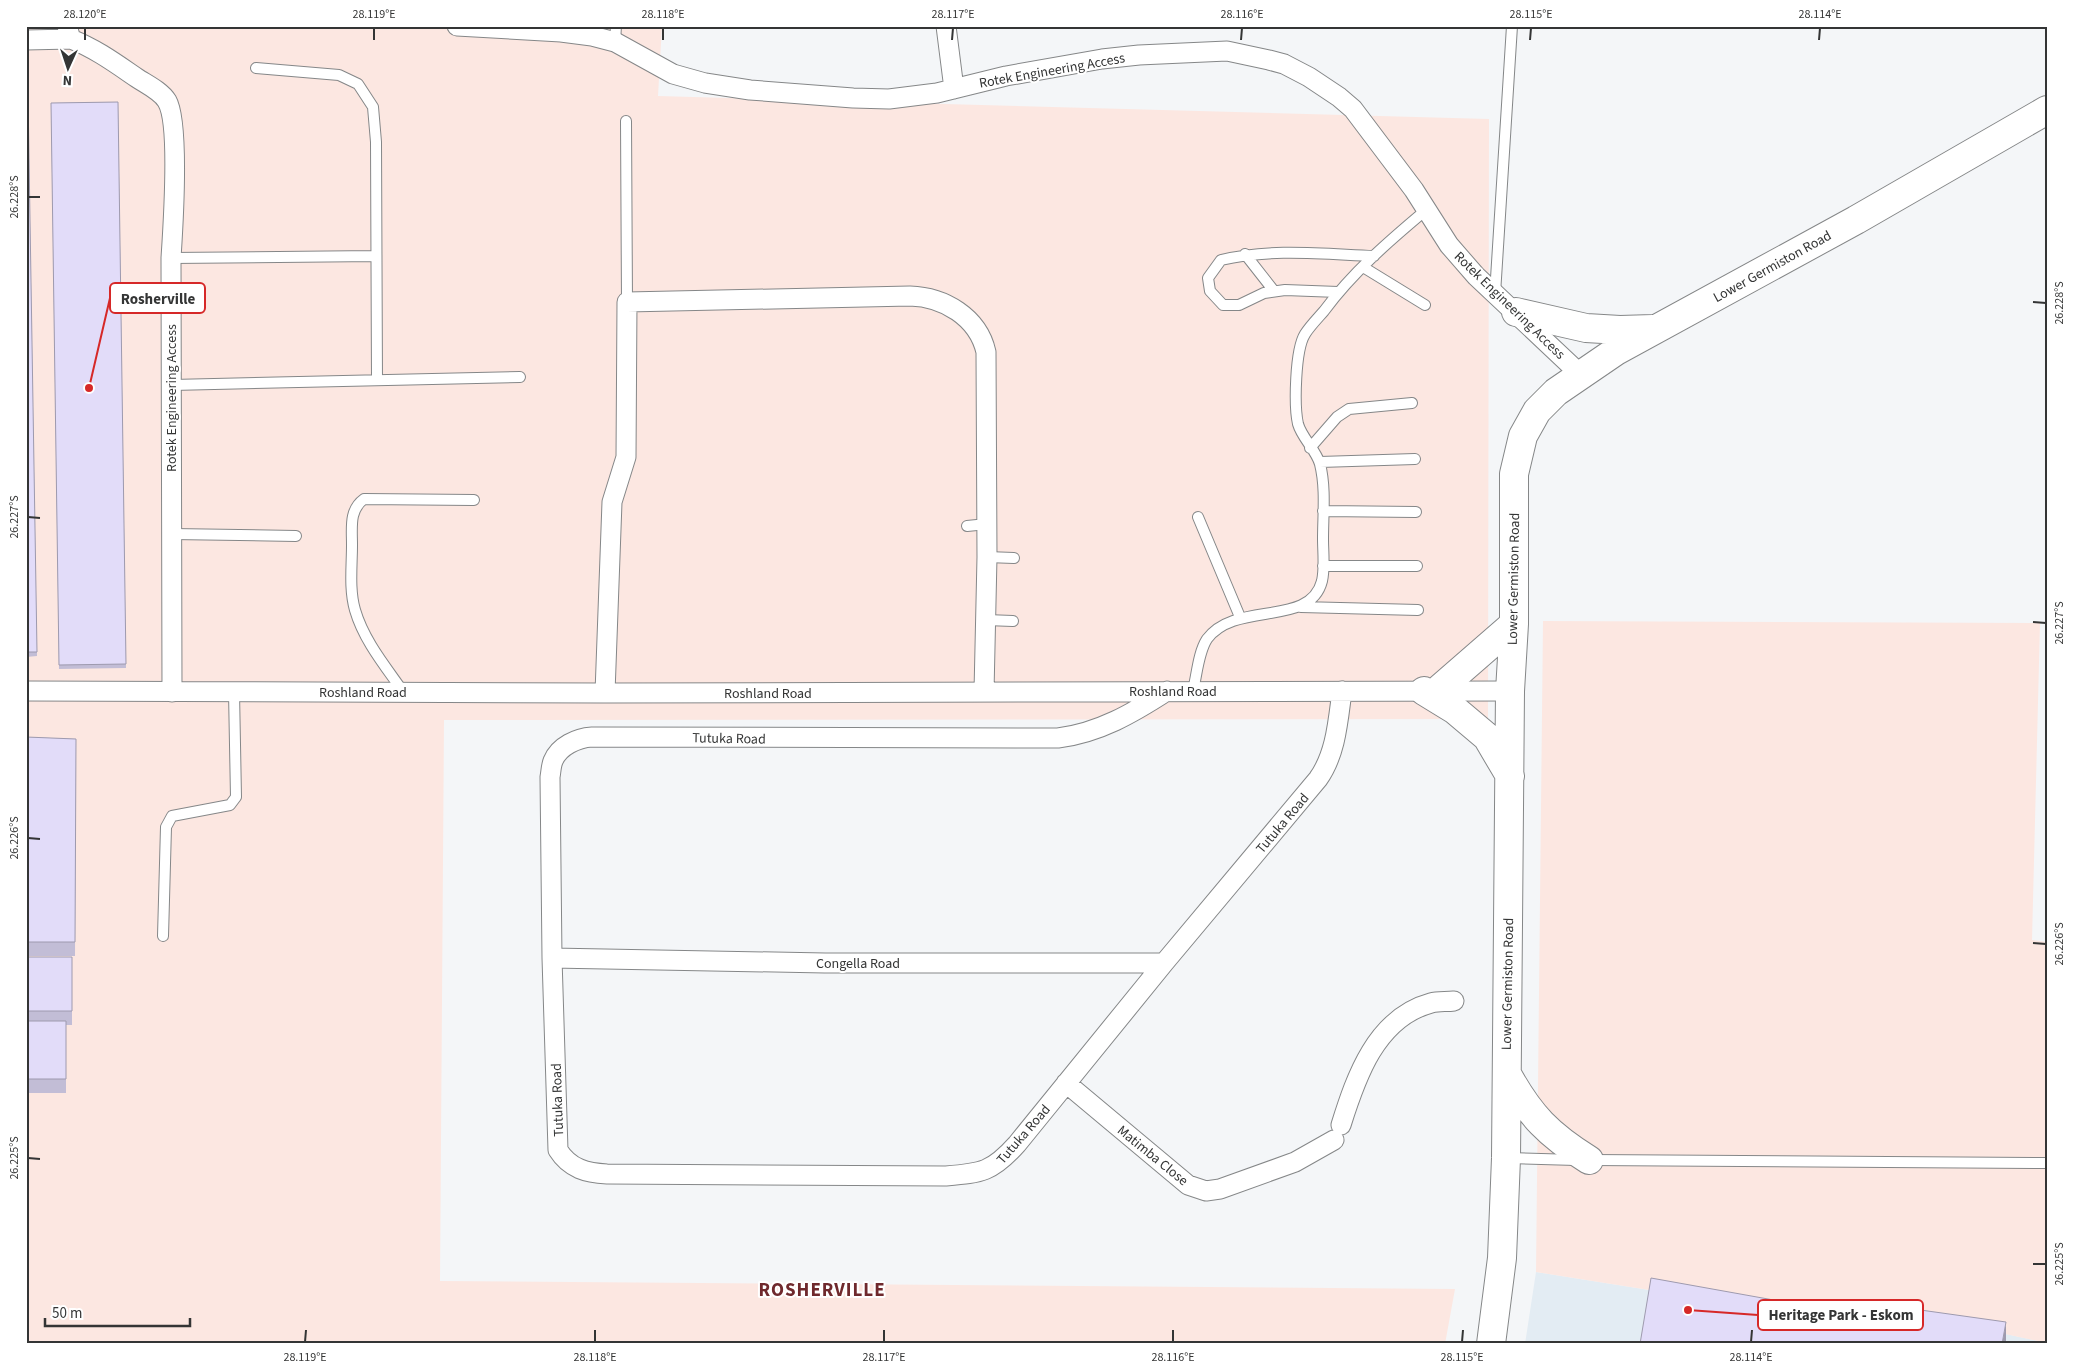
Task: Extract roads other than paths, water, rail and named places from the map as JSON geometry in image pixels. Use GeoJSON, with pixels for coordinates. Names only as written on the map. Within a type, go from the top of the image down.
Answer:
{"type":"FeatureCollection","features":[{"type":"Feature","properties":{"kind":"street","name":"Rotek Engineering Access"},"geometry":{"type":"LineString","coordinates":[[457,26],[561,29],[592,36],[616,34],[673,74],[705,83],[750,90],[889,99],[937,93],[1006,76],[1102,59],[1200,51],[1228,51],[1252,55],[1284,64],[1325,87],[1353,109],[1414,190],[1449,245],[1495,294],[1580,374]]}},
{"type":"Feature","properties":{"kind":"street"},"geometry":{"type":"LineString","coordinates":[[946,26],[954,89]]}},
{"type":"Feature","properties":{"kind":"street","name":"Rotek Engineering Access"},"geometry":{"type":"LineString","coordinates":[[26,40],[69,33],[113,60],[167,101],[172,118],[174,141],[171,258],[172,692]]}},
{"type":"Feature","properties":{"kind":"street","name":"Lower Germiston Road"},"geometry":{"type":"LineString","coordinates":[[1491,1344],[1502,1258],[1506,1158],[1511,778],[1510,691],[1514,624],[1514,474],[1528,424],[1537,411],[1556,392],[1616,351],[1856,220],[2047,110]]}},
{"type":"Feature","properties":{"kind":"street"},"geometry":{"type":"LineString","coordinates":[[605,693],[612,502],[626,457],[627,302],[910,296],[923,296],[948,304],[975,328],[983,341],[986,352],[987,557],[984,692]]}},
{"type":"Feature","properties":{"kind":"street"},"geometry":{"type":"LineString","coordinates":[[1516,312],[1586,328],[1620,330],[1659,328]]}},
{"type":"Feature","properties":{"kind":"street"},"geometry":{"type":"LineString","coordinates":[[1511,778],[1487,737],[1476,726],[1431,691],[1514,624]]}},
{"type":"Feature","properties":{"kind":"street","name":"Roshland Road"},"geometry":{"type":"LineString","coordinates":[[26,691],[404,693],[1193,690],[1510,691]]}},
{"type":"Feature","properties":{"kind":"street","name":"Tutuka Road"},"geometry":{"type":"LineString","coordinates":[[1167,691],[1107,726],[1079,735],[1058,738],[580,738],[567,746],[553,761],[550,777],[552,958],[558,1150],[566,1161],[581,1170],[592,1173],[946,1176],[978,1173],[992,1168],[1004,1159],[1327,767],[1334,741],[1342,691]]}},
{"type":"Feature","properties":{"kind":"street","name":"Congella Road"},"geometry":{"type":"LineString","coordinates":[[552,958],[825,963],[1164,963]]}},
{"type":"Feature","properties":{"kind":"street","name":"Matimba Close"},"geometry":{"type":"LineString","coordinates":[[1066,1083],[1188,1185],[1200,1190],[1220,1189],[1295,1162],[1337,1133],[1352,1091],[1364,1066],[1375,1044],[1390,1026],[1409,1012],[1431,1002],[1454,1001]]}},
{"type":"Feature","properties":{"kind":"street"},"geometry":{"type":"LineString","coordinates":[[1506,1073],[1521,1100],[1540,1124],[1563,1144],[1589,1160]]}},
{"type":"Feature","properties":{"kind":"lane"},"geometry":{"type":"LineString","coordinates":[[1495,294],[1512,26]]}},
{"type":"Feature","properties":{"kind":"lane"},"geometry":{"type":"LineString","coordinates":[[256,68],[340,75],[358,84],[373,107],[376,142],[377,380]]}},
{"type":"Feature","properties":{"kind":"lane"},"geometry":{"type":"LineString","coordinates":[[626,121],[627,302]]}},
{"type":"Feature","properties":{"kind":"lane"},"geometry":{"type":"LineString","coordinates":[[1301,607],[1314,597],[1322,581],[1324,486],[1320,462],[1310,448],[1298,424],[1296,378],[1299,350],[1305,335],[1338,292],[1374,256],[1426,210]]}},
{"type":"Feature","properties":{"kind":"lane"},"geometry":{"type":"LineString","coordinates":[[1338,292],[1274,291],[1264,293],[1239,305],[1223,305],[1210,292],[1208,278],[1220,260],[1245,254],[1272,252],[1374,256]]}},
{"type":"Feature","properties":{"kind":"lane"},"geometry":{"type":"LineString","coordinates":[[1245,254],[1274,291]]}},
{"type":"Feature","properties":{"kind":"lane"},"geometry":{"type":"LineString","coordinates":[[171,258],[376,256]]}},
{"type":"Feature","properties":{"kind":"lane"},"geometry":{"type":"LineString","coordinates":[[1363,267],[1425,305]]}},
{"type":"Feature","properties":{"kind":"lane"},"geometry":{"type":"LineString","coordinates":[[172,384],[520,378]]}},
{"type":"Feature","properties":{"kind":"lane"},"geometry":{"type":"LineString","coordinates":[[1310,448],[1337,417],[1349,409],[1412,403]]}},
{"type":"Feature","properties":{"kind":"lane"},"geometry":{"type":"LineString","coordinates":[[1320,462],[1415,459]]}},
{"type":"Feature","properties":{"kind":"lane"},"geometry":{"type":"LineString","coordinates":[[404,693],[382,662],[368,638],[355,609],[352,586],[352,517],[356,505],[364,499],[474,500]]}},
{"type":"Feature","properties":{"kind":"lane"},"geometry":{"type":"LineString","coordinates":[[1323,511],[1416,512]]}},
{"type":"Feature","properties":{"kind":"lane"},"geometry":{"type":"LineString","coordinates":[[1198,516],[1240,618]]}},
{"type":"Feature","properties":{"kind":"lane"},"geometry":{"type":"LineString","coordinates":[[967,526],[987,524]]}},
{"type":"Feature","properties":{"kind":"lane"},"geometry":{"type":"LineString","coordinates":[[172,534],[296,536]]}},
{"type":"Feature","properties":{"kind":"lane"},"geometry":{"type":"LineString","coordinates":[[987,557],[1014,558]]}},
{"type":"Feature","properties":{"kind":"lane"},"geometry":{"type":"LineString","coordinates":[[1323,566],[1417,566]]}},
{"type":"Feature","properties":{"kind":"lane"},"geometry":{"type":"LineString","coordinates":[[1193,690],[1202,652],[1207,640],[1222,626],[1240,618],[1301,607],[1418,610]]}},
{"type":"Feature","properties":{"kind":"lane"},"geometry":{"type":"LineString","coordinates":[[986,620],[1013,621]]}},
{"type":"Feature","properties":{"kind":"lane"},"geometry":{"type":"LineString","coordinates":[[163,936],[166,827],[168,820],[172,816],[230,805],[236,797],[234,692]]}},
{"type":"Feature","properties":{"kind":"lane"},"geometry":{"type":"LineString","coordinates":[[1506,1158],[2047,1163]]}},
{"type":"Feature","properties":{"kind":"place","name":"Rosherville"},"geometry":{"type":"Point","coordinates":[89,388]}},
{"type":"Feature","properties":{"kind":"place","name":"Heritage Park - Eskom"},"geometry":{"type":"Point","coordinates":[1688,1310]}},
{"type":"Feature","properties":{"kind":"district","name":"ROSHERVILLE"},"geometry":{"type":"Point","coordinates":[822,1289]}}]}
